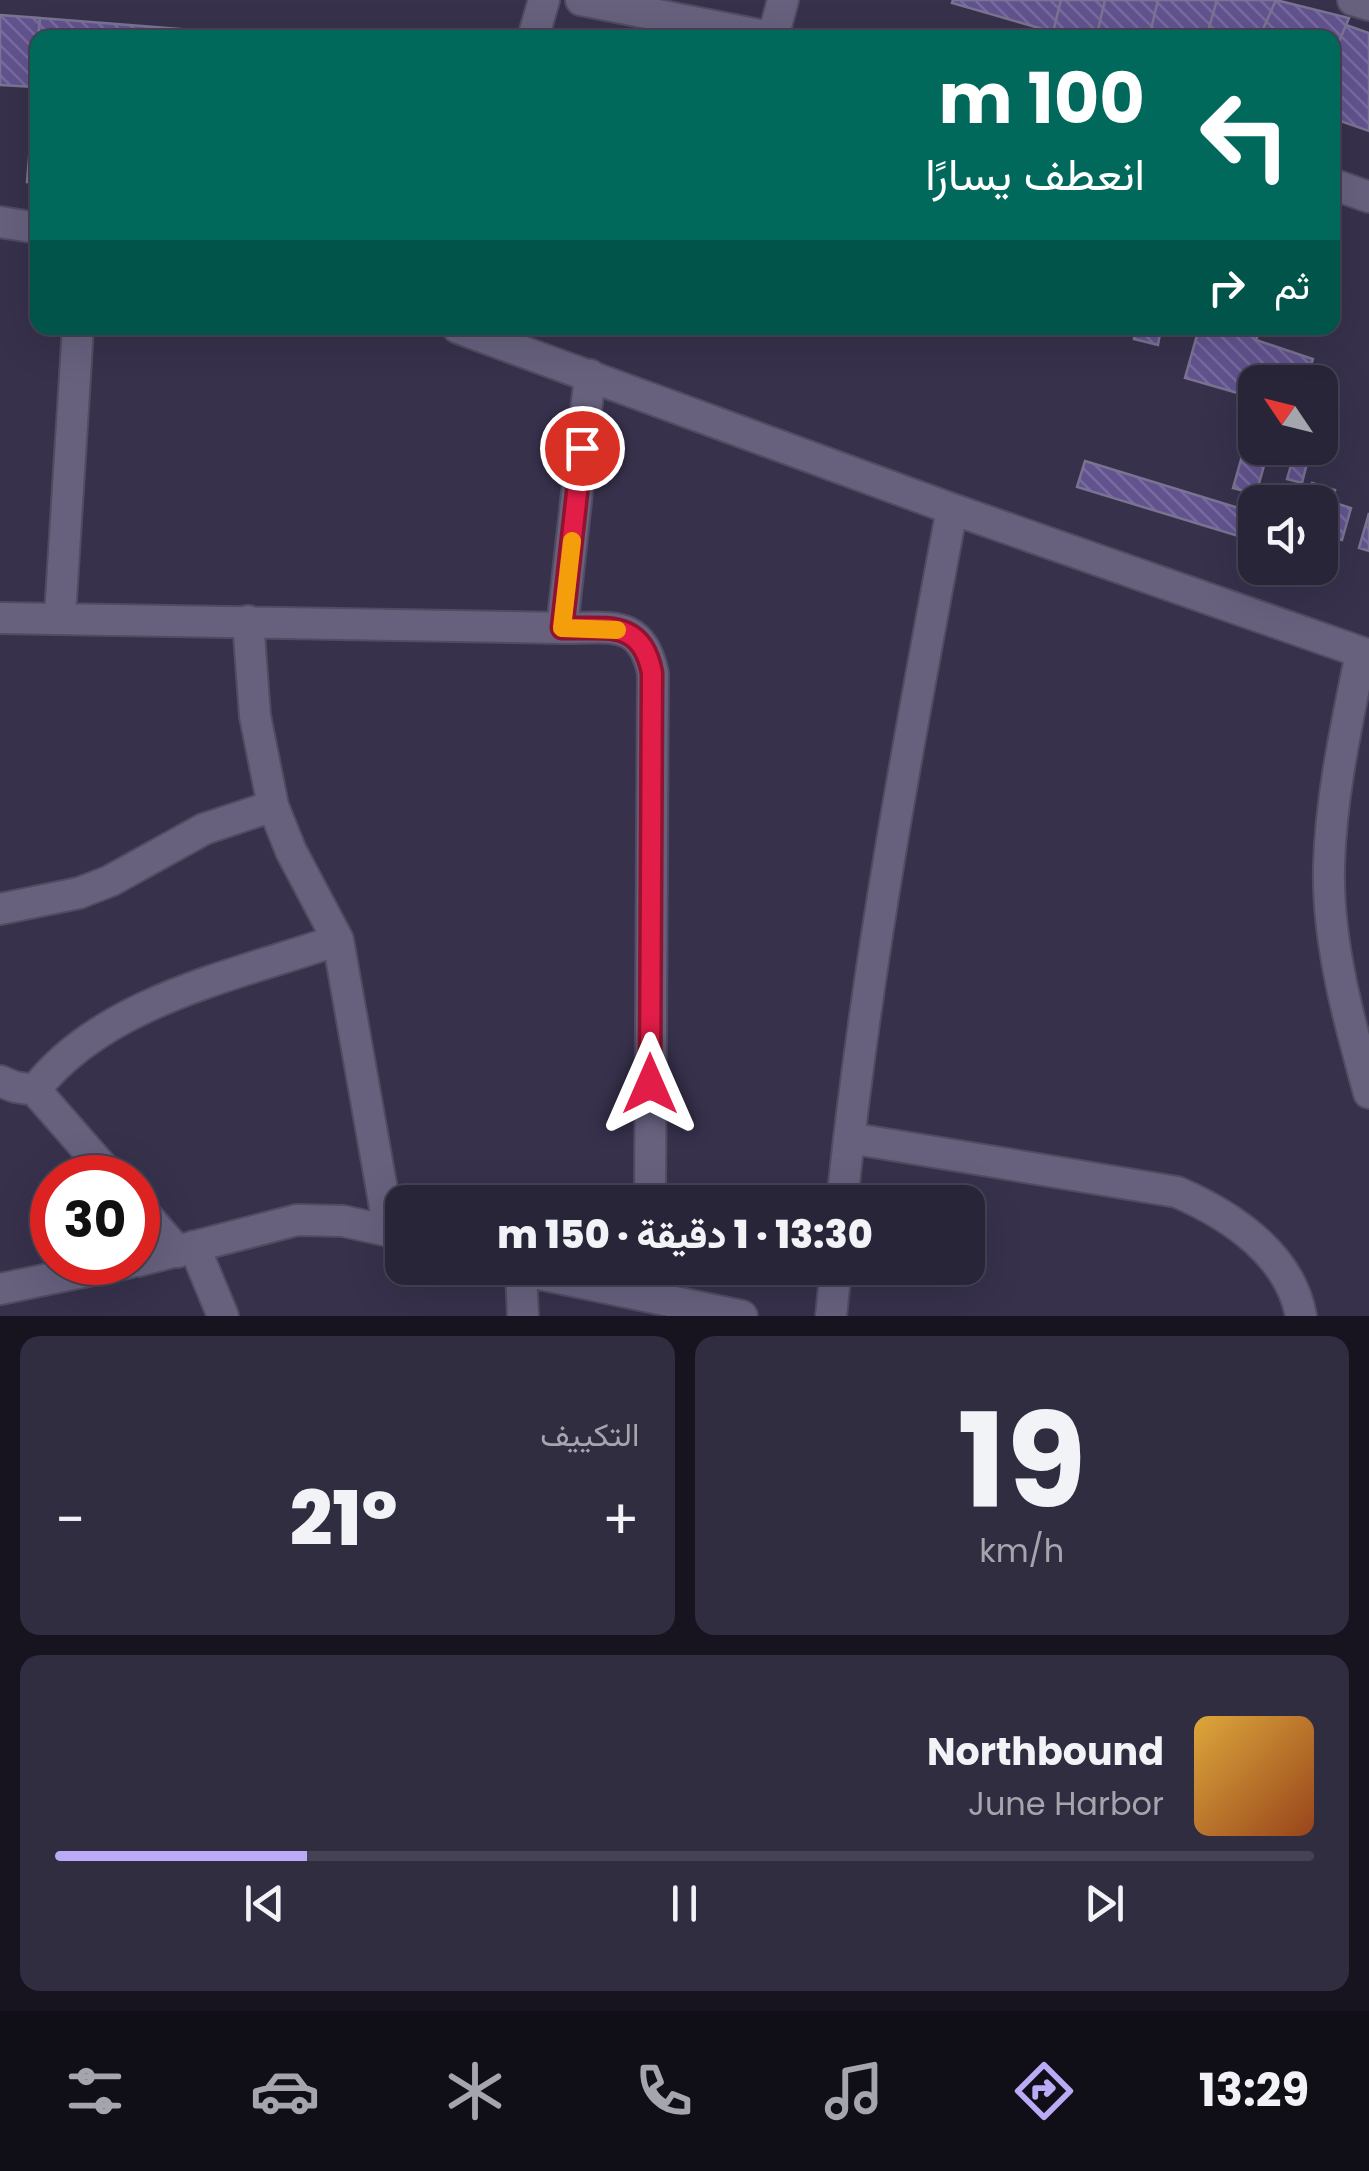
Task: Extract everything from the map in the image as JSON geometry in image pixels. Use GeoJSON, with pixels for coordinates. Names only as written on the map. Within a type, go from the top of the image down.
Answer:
{"type":"FeatureCollection","features":[{"type":"Feature","properties":{"kind":"street"},"geometry":{"type":"LineString","coordinates":[[535,30],[544,0]]}},
{"type":"Feature","properties":{"kind":"street"},"geometry":{"type":"LineString","coordinates":[[582,0],[738,30]]}},
{"type":"Feature","properties":{"kind":"street"},"geometry":{"type":"LineString","coordinates":[[776,30],[782,0]]}},
{"type":"Feature","properties":{"kind":"street"},"geometry":{"type":"LineString","coordinates":[[1353,0],[1369,4]]}},
{"type":"Feature","properties":{"kind":"street"},"geometry":{"type":"LineString","coordinates":[[1340,187],[1369,197]]}},
{"type":"Feature","properties":{"kind":"street"},"geometry":{"type":"LineString","coordinates":[[0,222],[30,227]]}},
{"type":"Feature","properties":{"kind":"street"},"geometry":{"type":"LineString","coordinates":[[60,616],[78,335]]}},
{"type":"Feature","properties":{"kind":"street"},"geometry":{"type":"LineString","coordinates":[[477,335],[952,509],[1365,654],[1340,762],[1329,868],[1335,950],[1369,1093]]}},
{"type":"Feature","properties":{"kind":"street"},"geometry":{"type":"LineString","coordinates":[[562,628],[590,376]]}},
{"type":"Feature","properties":{"kind":"street"},"geometry":{"type":"LineString","coordinates":[[844,1185],[920,679],[952,509]]}},
{"type":"Feature","properties":{"kind":"street"},"geometry":{"type":"LineString","coordinates":[[0,618],[60,616],[625,630],[641,640],[652,673],[650,1185]]}},
{"type":"Feature","properties":{"kind":"street"},"geometry":{"type":"LineString","coordinates":[[248,621],[255,716],[273,806],[291,852],[338,940],[387,1185]]}},
{"type":"Feature","properties":{"kind":"street"},"geometry":{"type":"LineString","coordinates":[[0,909],[79,892],[110,880],[204,830],[273,806]]}},
{"type":"Feature","properties":{"kind":"street"},"geometry":{"type":"LineString","coordinates":[[35,1090],[65,1055],[120,1018],[338,940]]}},
{"type":"Feature","properties":{"kind":"street"},"geometry":{"type":"LineString","coordinates":[[0,1081],[14,1088],[35,1090],[92,1155]]}},
{"type":"Feature","properties":{"kind":"street"},"geometry":{"type":"LineString","coordinates":[[849,1138],[1177,1192],[1214,1208],[1273,1257],[1298,1298],[1301,1316]]}},
{"type":"Feature","properties":{"kind":"street"},"geometry":{"type":"LineString","coordinates":[[160,1256],[297,1220],[343,1221],[385,1230]]}},
{"type":"Feature","properties":{"kind":"street"},"geometry":{"type":"LineString","coordinates":[[160,1226],[186,1249],[223,1316]]}},
{"type":"Feature","properties":{"kind":"street"},"geometry":{"type":"LineString","coordinates":[[0,1289],[30,1283]]}},
{"type":"Feature","properties":{"kind":"street"},"geometry":{"type":"LineString","coordinates":[[518,1285],[523,1316]]}},
{"type":"Feature","properties":{"kind":"street"},"geometry":{"type":"LineString","coordinates":[[590,1285],[742,1316]]}},
{"type":"Feature","properties":{"kind":"street"},"geometry":{"type":"LineString","coordinates":[[650,1285],[650,1298]]}},
{"type":"Feature","properties":{"kind":"street"},"geometry":{"type":"LineString","coordinates":[[831,1316],[834,1285]]}},
{"type":"Feature","properties":{"kind":"building"},"geometry":{"type":"Polygon","coordinates":[[[953,0],[1061,0],[1054,30],[952,3],[953,0]]]}},
{"type":"Feature","properties":{"kind":"building"},"geometry":{"type":"Polygon","coordinates":[[[1061,0],[1105,0],[1098,30],[1054,30],[1061,0]]]}},
{"type":"Feature","properties":{"kind":"building"},"geometry":{"type":"Polygon","coordinates":[[[1105,0],[1158,0],[1151,30],[1098,30],[1105,0]]]}},
{"type":"Feature","properties":{"kind":"building"},"geometry":{"type":"Polygon","coordinates":[[[1158,0],[1217,0],[1208,30],[1151,30],[1158,0]]]}},
{"type":"Feature","properties":{"kind":"building"},"geometry":{"type":"Polygon","coordinates":[[[1217,0],[1276,0],[1263,30],[1208,30],[1217,0]]]}},
{"type":"Feature","properties":{"kind":"building"},"geometry":{"type":"Polygon","coordinates":[[[1276,0],[1349,18],[1340,39],[1340,30],[1263,30],[1276,0]]]}},
{"type":"Feature","properties":{"kind":"building"},"geometry":{"type":"Polygon","coordinates":[[[0,15],[40,18],[39,30],[30,30],[30,87],[0,85],[0,15]]]}},
{"type":"Feature","properties":{"kind":"building"},"geometry":{"type":"Polygon","coordinates":[[[40,18],[192,30],[39,30],[40,18]]]}},
{"type":"Feature","properties":{"kind":"building"},"geometry":{"type":"Polygon","coordinates":[[[1346,25],[1369,33],[1369,131],[1340,121],[1340,39],[1346,25]]]}},
{"type":"Feature","properties":{"kind":"building"},"geometry":{"type":"Polygon","coordinates":[[[1135,335],[1160,335],[1158,345],[1134,339],[1135,335]]]}},
{"type":"Feature","properties":{"kind":"building"},"geometry":{"type":"Polygon","coordinates":[[[1197,335],[1258,335],[1256,340],[1313,359],[1311,365],[1238,365],[1238,393],[1185,378],[1197,335]]]}},
{"type":"Feature","properties":{"kind":"building"},"geometry":{"type":"Polygon","coordinates":[[[1085,461],[1238,508],[1238,536],[1077,487],[1085,461]]]}},
{"type":"Feature","properties":{"kind":"building"},"geometry":{"type":"Polygon","coordinates":[[[1239,465],[1264,465],[1259,485],[1233,488],[1239,465]]]}},
{"type":"Feature","properties":{"kind":"building"},"geometry":{"type":"Polygon","coordinates":[[[1291,465],[1306,465],[1302,483],[1287,479],[1291,465]]]}},
{"type":"Feature","properties":{"kind":"building"},"geometry":{"type":"Polygon","coordinates":[[[1338,504],[1351,508],[1342,540],[1338,539],[1338,504]]]}},
{"type":"Feature","properties":{"kind":"building"},"geometry":{"type":"Polygon","coordinates":[[[1369,513],[1369,551],[1359,548],[1369,513]]]}},
{"type":"Feature","properties":{"kind":"slow traffic"},"geometry":{"type":"LineString","coordinates":[[572,541],[562,628],[617,630]]}},
{"type":"Feature","properties":{"kind":"route"},"geometry":{"type":"LineString","coordinates":[[582,448],[562,628],[625,630],[641,640],[652,673],[650,1084]]}}]}
